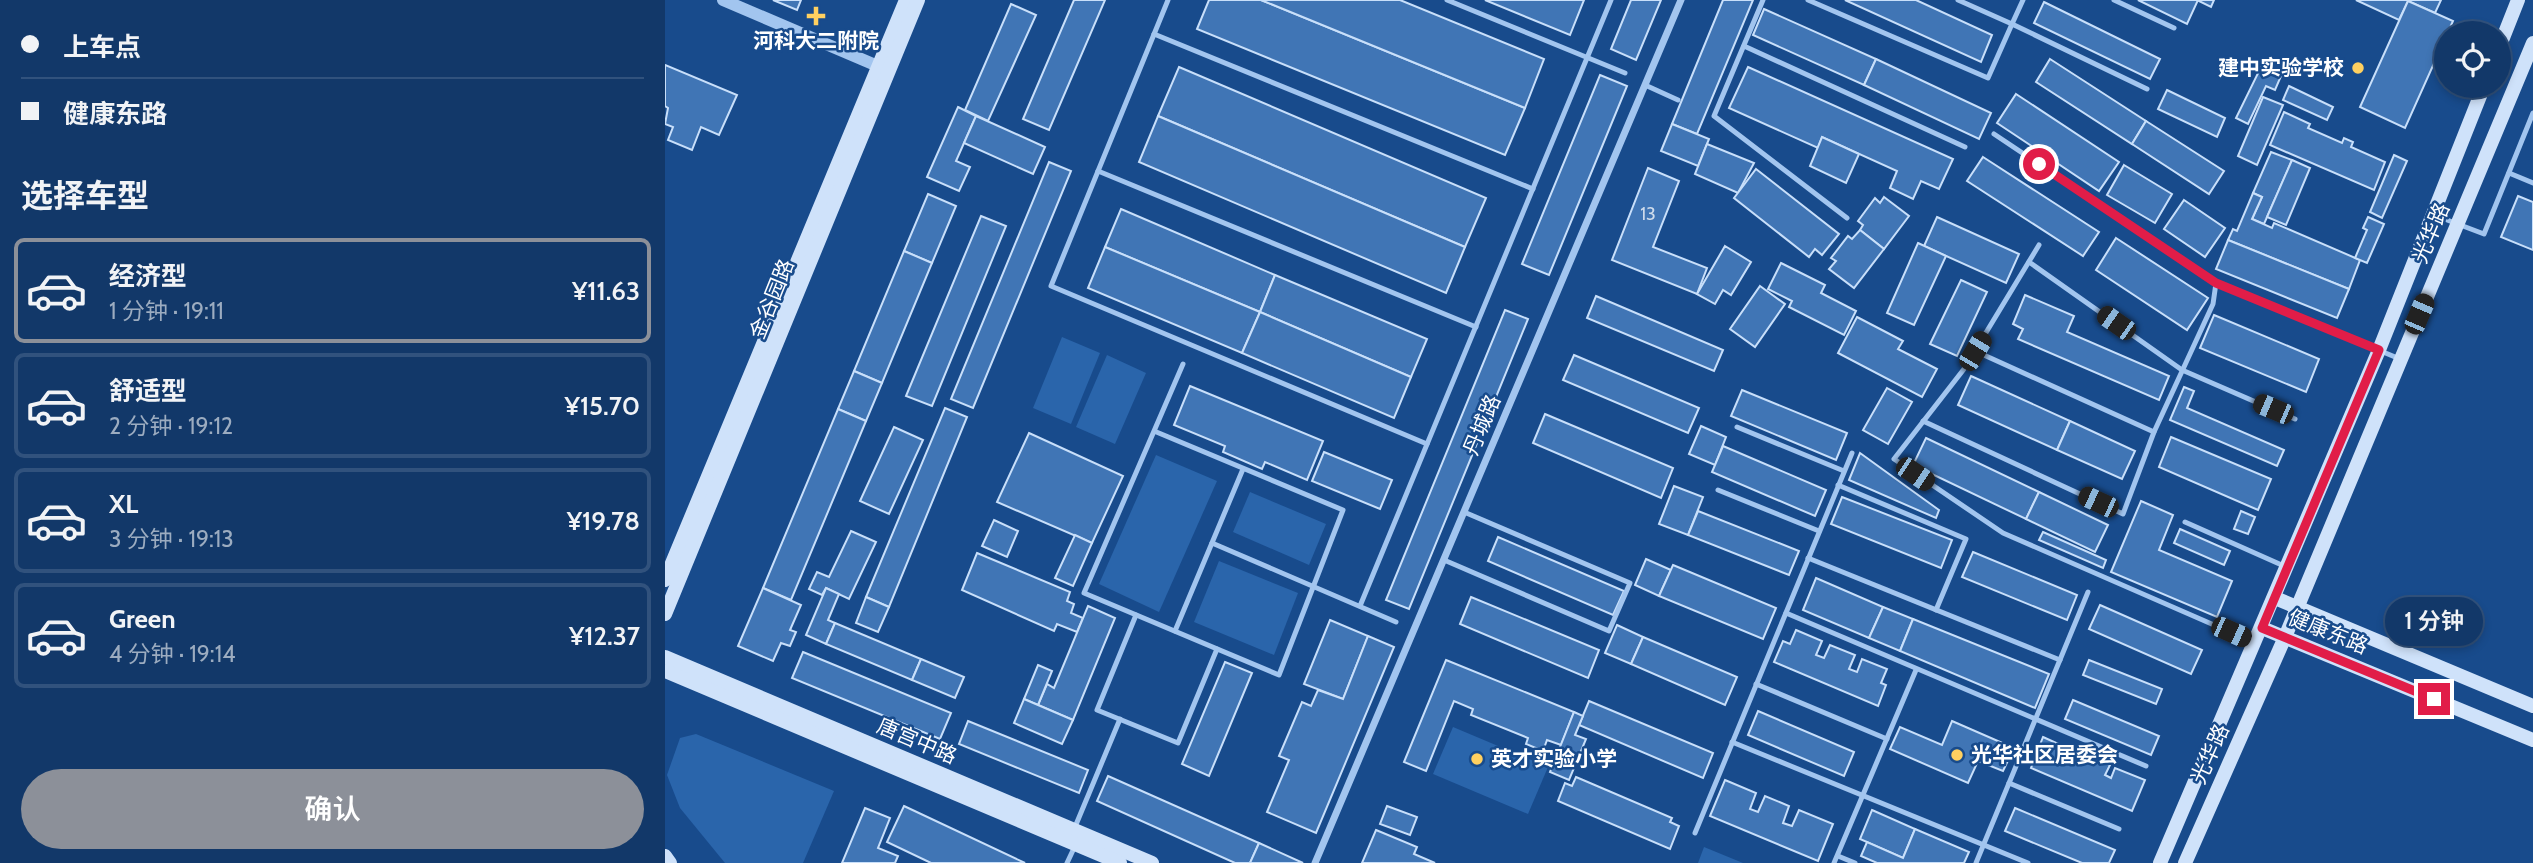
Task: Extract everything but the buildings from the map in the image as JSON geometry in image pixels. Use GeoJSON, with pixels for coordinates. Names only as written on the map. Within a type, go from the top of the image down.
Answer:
{"type":"FeatureCollection","features":[{"type":"Feature","properties":{"kind":"main road","name":"金谷园路"},"geometry":{"type":"LineString","coordinates":[[665,614],[884,68],[906,0]]}},
{"type":"Feature","properties":{"kind":"main road","name":"金谷园路"},"geometry":{"type":"LineString","coordinates":[[665,580],[884,68],[918,0]]}},
{"type":"Feature","properties":{"kind":"main road"},"geometry":{"type":"LineString","coordinates":[[2510,21],[2518,0]]}},
{"type":"Feature","properties":{"kind":"main road","name":"光华路"},"geometry":{"type":"LineString","coordinates":[[2185,863],[2297,606],[2533,43]]}},
{"type":"Feature","properties":{"kind":"main road","name":"光华路"},"geometry":{"type":"LineString","coordinates":[[2160,863],[2379,350],[2479,98]]}},
{"type":"Feature","properties":{"kind":"main road","name":"健康东路"},"geometry":{"type":"LineString","coordinates":[[2275,597],[2533,706]]}},
{"type":"Feature","properties":{"kind":"main road","name":"健康东路"},"geometry":{"type":"LineString","coordinates":[[2262,628],[2533,740]]}},
{"type":"Feature","properties":{"kind":"main road","name":"唐宫中路"},"geometry":{"type":"LineString","coordinates":[[665,657],[1076,836],[1120,863]]}},
{"type":"Feature","properties":{"kind":"main road","name":"唐宫中路"},"geometry":{"type":"LineString","coordinates":[[665,671],[1076,836],[1152,863]]}},
{"type":"Feature","properties":{"kind":"main road"},"geometry":{"type":"LineString","coordinates":[[665,856],[670,863]]}},
{"type":"Feature","properties":{"kind":"street"},"geometry":{"type":"LineString","coordinates":[[723,0],[884,68]]}},
{"type":"Feature","properties":{"kind":"street","name":"丹城路"},"geometry":{"type":"LineString","coordinates":[[1315,863],[1681,0]]}},
{"type":"Feature","properties":{"kind":"lane"},"geometry":{"type":"LineString","coordinates":[[1168,0],[1051,286],[1427,444]]}},
{"type":"Feature","properties":{"kind":"lane"},"geometry":{"type":"LineString","coordinates":[[1447,0],[1625,73]]}},
{"type":"Feature","properties":{"kind":"lane"},"geometry":{"type":"LineString","coordinates":[[1360,607],[1611,0]]}},
{"type":"Feature","properties":{"kind":"lane"},"geometry":{"type":"LineString","coordinates":[[1763,0],[1712,114],[1847,218]]}},
{"type":"Feature","properties":{"kind":"lane"},"geometry":{"type":"LineString","coordinates":[[1808,0],[1989,78],[2023,0]]}},
{"type":"Feature","properties":{"kind":"lane"},"geometry":{"type":"LineString","coordinates":[[1958,0],[2147,89]]}},
{"type":"Feature","properties":{"kind":"lane"},"geometry":{"type":"LineString","coordinates":[[2114,0],[2173,28]]}},
{"type":"Feature","properties":{"kind":"lane"},"geometry":{"type":"LineString","coordinates":[[1154,34],[1533,189]]}},
{"type":"Feature","properties":{"kind":"lane"},"geometry":{"type":"LineString","coordinates":[[1744,46],[1965,147]]}},
{"type":"Feature","properties":{"kind":"lane"},"geometry":{"type":"LineString","coordinates":[[1645,85],[1678,100]]}},
{"type":"Feature","properties":{"kind":"lane"},"geometry":{"type":"LineString","coordinates":[[2434,215],[2484,234],[2533,113]]}},
{"type":"Feature","properties":{"kind":"lane"},"geometry":{"type":"LineString","coordinates":[[1994,134],[2216,283],[2400,359]]}},
{"type":"Feature","properties":{"kind":"lane"},"geometry":{"type":"LineString","coordinates":[[1098,171],[1476,327]]}},
{"type":"Feature","properties":{"kind":"lane"},"geometry":{"type":"LineString","coordinates":[[2509,173],[2533,183]]}},
{"type":"Feature","properties":{"kind":"lane"},"geometry":{"type":"LineString","coordinates":[[2039,245],[1975,351],[1894,459],[2003,533],[2256,643]]}},
{"type":"Feature","properties":{"kind":"lane"},"geometry":{"type":"LineString","coordinates":[[2029,262],[2182,370],[2295,419]]}},
{"type":"Feature","properties":{"kind":"lane"},"geometry":{"type":"LineString","coordinates":[[1923,421],[2123,514],[2154,432],[2213,304],[2216,283]]}},
{"type":"Feature","properties":{"kind":"lane"},"geometry":{"type":"LineString","coordinates":[[1975,351],[2154,432]]}},
{"type":"Feature","properties":{"kind":"lane"},"geometry":{"type":"LineString","coordinates":[[1154,431],[1343,510],[1279,675],[1084,593],[1182,364]]}},
{"type":"Feature","properties":{"kind":"lane"},"geometry":{"type":"LineString","coordinates":[[1737,427],[1844,471]]}},
{"type":"Feature","properties":{"kind":"lane"},"geometry":{"type":"LineString","coordinates":[[1695,833],[1852,453]]}},
{"type":"Feature","properties":{"kind":"lane"},"geometry":{"type":"LineString","coordinates":[[1175,631],[1243,469]]}},
{"type":"Feature","properties":{"kind":"lane"},"geometry":{"type":"LineString","coordinates":[[1839,485],[1966,539],[1936,610]]}},
{"type":"Feature","properties":{"kind":"lane"},"geometry":{"type":"LineString","coordinates":[[1718,490],[1819,531]]}},
{"type":"Feature","properties":{"kind":"lane"},"geometry":{"type":"LineString","coordinates":[[1444,560],[1609,631],[1630,583],[1464,512]]}},
{"type":"Feature","properties":{"kind":"lane"},"geometry":{"type":"LineString","coordinates":[[2185,522],[2287,567]]}},
{"type":"Feature","properties":{"kind":"lane"},"geometry":{"type":"LineString","coordinates":[[1212,543],[1396,622]]}},
{"type":"Feature","properties":{"kind":"lane"},"geometry":{"type":"LineString","coordinates":[[1808,558],[2060,660]]}},
{"type":"Feature","properties":{"kind":"lane"},"geometry":{"type":"LineString","coordinates":[[1976,863],[2088,592]]}},
{"type":"Feature","properties":{"kind":"lane"},"geometry":{"type":"LineString","coordinates":[[1786,613],[2147,766]]}},
{"type":"Feature","properties":{"kind":"lane"},"geometry":{"type":"LineString","coordinates":[[1136,615],[1097,710],[1178,743],[1217,649]]}},
{"type":"Feature","properties":{"kind":"lane"},"geometry":{"type":"LineString","coordinates":[[1834,863],[1916,670]]}},
{"type":"Feature","properties":{"kind":"lane"},"geometry":{"type":"LineString","coordinates":[[1756,684],[1887,739]]}},
{"type":"Feature","properties":{"kind":"lane"},"geometry":{"type":"LineString","coordinates":[[1067,863],[1121,719]]}},
{"type":"Feature","properties":{"kind":"lane"},"geometry":{"type":"LineString","coordinates":[[1732,742],[2028,863]]}},
{"type":"Feature","properties":{"kind":"lane"},"geometry":{"type":"LineString","coordinates":[[2009,783],[2119,829]]}},
{"type":"Feature","properties":{"kind":"lane"},"geometry":{"type":"LineString","coordinates":[[1837,856],[1855,863]]}},
{"type":"Feature","properties":{"kind":"shaded area"},"geometry":{"type":"Polygon","coordinates":[[[1062,337],[1100,353],[1071,424],[1033,408],[1062,337]]]}},
{"type":"Feature","properties":{"kind":"shaded area"},"geometry":{"type":"Polygon","coordinates":[[[1107,355],[1146,373],[1115,444],[1076,427],[1107,355]]]}},
{"type":"Feature","properties":{"kind":"shaded area"},"geometry":{"type":"Polygon","coordinates":[[[1156,455],[1217,481],[1159,612],[1099,584],[1156,455]]]}},
{"type":"Feature","properties":{"kind":"shaded area"},"geometry":{"type":"Polygon","coordinates":[[[1250,492],[1326,524],[1309,565],[1233,532],[1250,492]]]}},
{"type":"Feature","properties":{"kind":"shaded area"},"geometry":{"type":"Polygon","coordinates":[[[1219,561],[1298,593],[1274,655],[1194,622],[1219,561]]]}},
{"type":"Feature","properties":{"kind":"shaded area"},"geometry":{"type":"Polygon","coordinates":[[[1453,727],[1548,767],[1528,814],[1433,774],[1453,727]]]}},
{"type":"Feature","properties":{"kind":"shaded area"},"geometry":{"type":"Polygon","coordinates":[[[696,734],[834,791],[803,863],[725,863],[680,808],[667,775],[680,738],[696,734]]]}},
{"type":"Feature","properties":{"kind":"shaded area"},"geometry":{"type":"Polygon","coordinates":[[[1704,847],[1743,863],[1698,863],[1704,847]]]}},
{"type":"Feature","properties":{"kind":"place","name":"河科大二附院"},"geometry":{"type":"Point","coordinates":[816,16]}},
{"type":"Feature","properties":{"kind":"place","name":"建中实验学校"},"geometry":{"type":"Point","coordinates":[2358,68]}},
{"type":"Feature","properties":{"kind":"place","name":"光华社区居委会"},"geometry":{"type":"Point","coordinates":[1957,755]}},
{"type":"Feature","properties":{"kind":"place","name":"英才实验小学"},"geometry":{"type":"Point","coordinates":[1477,759]}},
{"type":"Feature","properties":{"kind":"route"},"geometry":{"type":"LineString","coordinates":[[2039,164],[2216,283],[2379,350],[2262,628],[2434,699]]}}]}
